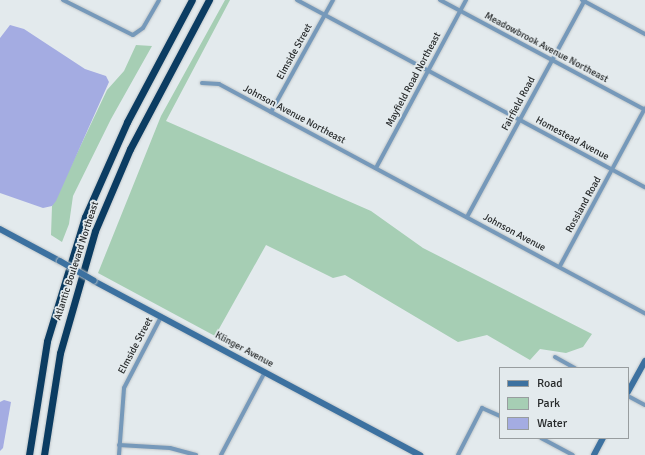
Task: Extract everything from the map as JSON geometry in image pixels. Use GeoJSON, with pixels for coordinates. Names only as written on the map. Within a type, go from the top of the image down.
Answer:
{"type":"FeatureCollection","features":[{"type":"Feature","properties":{"kind":"highway","name":"Atlantic Boulevard Northeast"},"geometry":{"type":"LineString","coordinates":[[30,455],[47,341],[85,217],[127,122],[192,0]]}},
{"type":"Feature","properties":{"kind":"highway","name":"Atlantic Boulevard Northeast"},"geometry":{"type":"LineString","coordinates":[[44,455],[60,353],[95,231],[130,149],[209,0]]}},
{"type":"Feature","properties":{"kind":"street"},"geometry":{"type":"LineString","coordinates":[[63,0],[123,33],[135,35],[145,25],[159,0]]}},
{"type":"Feature","properties":{"kind":"street","name":"Homestead Avenue"},"geometry":{"type":"LineString","coordinates":[[297,0],[645,187]]}},
{"type":"Feature","properties":{"kind":"street","name":"Elmside Street"},"geometry":{"type":"LineString","coordinates":[[271,112],[333,0]]}},
{"type":"Feature","properties":{"kind":"street","name":"Meadowbrook Avenue Northeast"},"geometry":{"type":"LineString","coordinates":[[440,0],[645,109]]}},
{"type":"Feature","properties":{"kind":"street","name":"Mayfield Road Northeast"},"geometry":{"type":"LineString","coordinates":[[376,168],[466,0]]}},
{"type":"Feature","properties":{"kind":"street"},"geometry":{"type":"LineString","coordinates":[[583,0],[645,34]]}},
{"type":"Feature","properties":{"kind":"street","name":"Fairfield Road"},"geometry":{"type":"LineString","coordinates":[[467,217],[583,0]]}},
{"type":"Feature","properties":{"kind":"street","name":"Johnson Avenue Northeast"},"geometry":{"type":"LineString","coordinates":[[202,83],[219,84],[376,168]]}},
{"type":"Feature","properties":{"kind":"street","name":"Rossland Road"},"geometry":{"type":"LineString","coordinates":[[560,266],[645,109]]}},
{"type":"Feature","properties":{"kind":"street","name":"Johnson Avenue"},"geometry":{"type":"LineString","coordinates":[[376,168],[645,313]]}},
{"type":"Feature","properties":{"kind":"street","name":"Klinger Avenue"},"geometry":{"type":"LineString","coordinates":[[0,229],[94,281],[420,455]]}},
{"type":"Feature","properties":{"kind":"street","name":"Elmside Street"},"geometry":{"type":"LineString","coordinates":[[119,455],[122,403],[126,381],[161,316]]}},
{"type":"Feature","properties":{"kind":"street"},"geometry":{"type":"LineString","coordinates":[[555,357],[573,367]]}},
{"type":"Feature","properties":{"kind":"street"},"geometry":{"type":"LineString","coordinates":[[629,390],[645,361]]}},
{"type":"Feature","properties":{"kind":"street"},"geometry":{"type":"LineString","coordinates":[[221,455],[265,372]]}},
{"type":"Feature","properties":{"kind":"street"},"geometry":{"type":"LineString","coordinates":[[629,397],[645,405]]}},
{"type":"Feature","properties":{"kind":"street"},"geometry":{"type":"LineString","coordinates":[[458,455],[482,408],[499,416]]}},
{"type":"Feature","properties":{"kind":"street"},"geometry":{"type":"LineString","coordinates":[[543,439],[573,455]]}},
{"type":"Feature","properties":{"kind":"street"},"geometry":{"type":"LineString","coordinates":[[594,455],[602,439]]}},
{"type":"Feature","properties":{"kind":"street"},"geometry":{"type":"LineString","coordinates":[[120,445],[170,448],[196,455]]}},
{"type":"Feature","properties":{"kind":"green space"},"geometry":{"type":"Polygon","coordinates":[[[225,0],[230,0],[166,121],[371,211],[423,248],[592,334],[583,347],[566,353],[540,349],[530,360],[487,335],[458,342],[345,275],[333,278],[266,245],[215,336],[98,273],[161,116],[225,0]]]}},
{"type":"Feature","properties":{"kind":"green space"},"geometry":{"type":"Polygon","coordinates":[[[136,45],[152,46],[111,119],[73,196],[69,224],[62,242],[51,235],[52,206],[107,90],[124,71],[136,45]]]}},
{"type":"Feature","properties":{"kind":"water"},"geometry":{"type":"Polygon","coordinates":[[[10,25],[24,29],[85,69],[106,76],[109,82],[56,201],[52,206],[43,208],[0,193],[0,38],[10,25]]]}},
{"type":"Feature","properties":{"kind":"water"},"geometry":{"type":"Polygon","coordinates":[[[4,400],[11,402],[3,448],[0,451],[0,402],[4,400]]]}}]}
